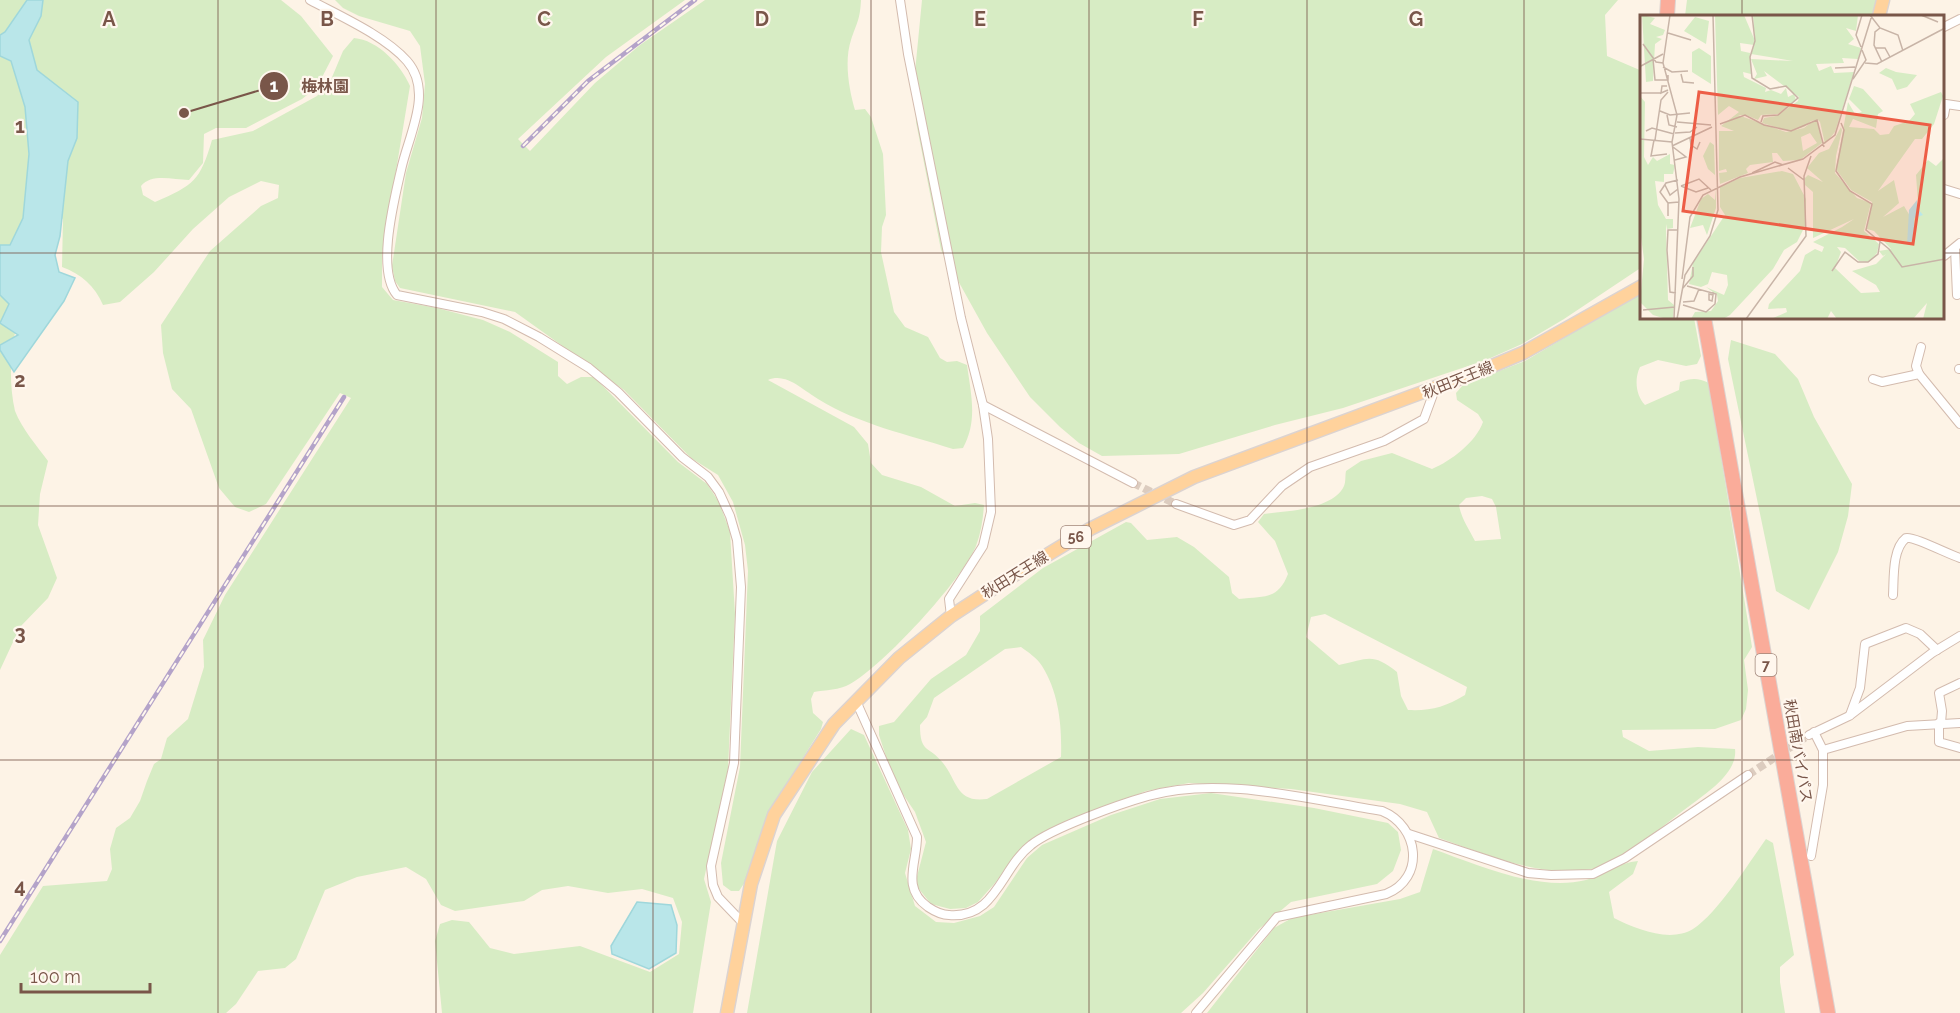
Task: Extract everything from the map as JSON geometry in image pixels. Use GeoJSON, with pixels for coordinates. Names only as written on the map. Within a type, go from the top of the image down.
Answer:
{"type":"FeatureCollection","features":[{"type":"Feature","properties":{"kind":"highway"},"geometry":{"type":"LineString","coordinates":[[1667,15],[1668,0]]}},
{"type":"Feature","properties":{"kind":"highway","name":"秋田南バイパス"},"geometry":{"type":"LineString","coordinates":[[1704,320],[1828,1013]]}},
{"type":"Feature","properties":{"kind":"main road"},"geometry":{"type":"LineString","coordinates":[[1879,15],[1883,0]]}},
{"type":"Feature","properties":{"kind":"main road","name":"秋田天王線"},"geometry":{"type":"LineString","coordinates":[[726,1013],[742,922],[774,815],[814,751],[856,701],[899,658],[951,616],[1090,529],[1194,477],[1434,390],[1523,353],[1640,287]]}},
{"type":"Feature","properties":{"kind":"street"},"geometry":{"type":"LineString","coordinates":[[310,0],[392,47],[408,62],[418,78],[419,97],[413,131],[401,169],[388,243],[389,285],[397,295],[454,305],[504,319],[589,368],[618,392],[682,457],[708,477],[730,516],[737,540],[741,586],[734,763],[711,866],[712,885],[718,897],[742,922]]}},
{"type":"Feature","properties":{"kind":"street"},"geometry":{"type":"LineString","coordinates":[[900,0],[908,54],[961,318],[983,405],[988,438],[991,513],[983,546],[949,599],[951,616]]}},
{"type":"Feature","properties":{"kind":"street"},"geometry":{"type":"LineString","coordinates":[[1945,26],[1960,19]]}},
{"type":"Feature","properties":{"kind":"street"},"geometry":{"type":"LineString","coordinates":[[1945,110],[1946,104],[1960,106]]}},
{"type":"Feature","properties":{"kind":"street"},"geometry":{"type":"LineString","coordinates":[[1945,189],[1960,194]]}},
{"type":"Feature","properties":{"kind":"street"},"geometry":{"type":"LineString","coordinates":[[1945,255],[1958,246]]}},
{"type":"Feature","properties":{"kind":"street"},"geometry":{"type":"LineString","coordinates":[[1957,295],[1958,246]]}},
{"type":"Feature","properties":{"kind":"street"},"geometry":{"type":"LineString","coordinates":[[1921,347],[1916,366],[1919,374],[1960,424]]}},
{"type":"Feature","properties":{"kind":"street"},"geometry":{"type":"LineString","coordinates":[[1873,379],[1882,382],[1919,374]]}},
{"type":"Feature","properties":{"kind":"street"},"geometry":{"type":"LineString","coordinates":[[1176,504],[1233,525],[1250,520],[1282,486],[1310,467],[1383,441],[1424,419],[1434,390]]}},
{"type":"Feature","properties":{"kind":"street"},"geometry":{"type":"LineString","coordinates":[[983,405],[1133,483]]}},
{"type":"Feature","properties":{"kind":"street"},"geometry":{"type":"LineString","coordinates":[[1893,595],[1896,558],[1900,543],[1906,538],[1917,538],[1938,551],[1960,558]]}},
{"type":"Feature","properties":{"kind":"street"},"geometry":{"type":"LineString","coordinates":[[1849,716],[1860,688],[1865,644],[1906,628],[1920,634],[1937,650]]}},
{"type":"Feature","properties":{"kind":"street"},"geometry":{"type":"LineString","coordinates":[[1811,856],[1823,785],[1823,750],[1811,734],[1849,716],[1937,650],[1960,636]]}},
{"type":"Feature","properties":{"kind":"street"},"geometry":{"type":"LineString","coordinates":[[1960,683],[1939,693],[1942,711],[1939,742],[1960,748]]}},
{"type":"Feature","properties":{"kind":"street"},"geometry":{"type":"LineString","coordinates":[[856,701],[917,837],[917,852],[911,870],[912,887],[920,901],[933,910],[947,915],[979,909],[990,899],[1030,845],[1106,811],[1150,795],[1197,789],[1243,790],[1382,811],[1401,822],[1409,834],[1412,866],[1400,886],[1386,894],[1277,916],[1196,1013]]}},
{"type":"Feature","properties":{"kind":"street"},"geometry":{"type":"LineString","coordinates":[[1823,750],[1906,726],[1960,723]]}},
{"type":"Feature","properties":{"kind":"street"},"geometry":{"type":"LineString","coordinates":[[1409,834],[1528,873],[1551,876],[1593,874],[1625,858],[1748,775]]}},
{"type":"Feature","properties":{"kind":"green space"},"geometry":{"type":"Polygon","coordinates":[[[0,0],[281,0],[301,16],[333,56],[317,87],[302,99],[246,128],[216,128],[204,134],[203,163],[189,180],[157,178],[141,186],[143,195],[155,202],[179,191],[194,180],[204,165],[212,140],[253,131],[317,96],[330,82],[343,51],[354,38],[372,43],[395,62],[410,86],[382,255],[382,287],[393,300],[483,320],[510,332],[558,362],[558,376],[567,384],[581,377],[594,377],[678,462],[707,484],[719,502],[730,532],[735,614],[728,769],[704,879],[711,902],[693,1013],[442,1013],[435,941],[440,924],[452,920],[469,922],[490,948],[514,954],[580,946],[650,972],[679,954],[682,922],[673,898],[642,889],[608,893],[568,886],[542,890],[524,901],[455,911],[441,905],[426,879],[406,867],[357,877],[325,890],[296,959],[285,968],[258,971],[236,1004],[226,1013],[0,1013],[0,955],[43,886],[107,881],[112,869],[110,849],[116,828],[130,818],[140,801],[154,764],[161,759],[167,738],[188,719],[204,667],[203,640],[225,595],[351,398],[340,393],[266,504],[249,512],[235,507],[219,488],[191,409],[172,389],[163,353],[161,325],[210,251],[261,206],[278,198],[279,185],[261,181],[229,197],[193,229],[154,272],[120,302],[103,305],[87,282],[62,267],[63,218],[29,286],[21,310],[11,360],[11,386],[15,411],[26,431],[48,461],[40,494],[38,525],[57,578],[48,598],[20,627],[0,670],[0,0]]]}},
{"type":"Feature","properties":{"kind":"green space"},"geometry":{"type":"Polygon","coordinates":[[[335,0],[685,0],[606,57],[518,139],[530,151],[595,83],[640,45],[705,0],[861,0],[859,17],[849,48],[848,75],[855,110],[865,109],[871,117],[883,154],[886,215],[882,227],[881,252],[894,312],[905,327],[928,337],[940,358],[947,362],[957,361],[967,365],[972,407],[971,428],[963,448],[953,449],[884,428],[833,408],[788,380],[775,378],[768,380],[854,427],[868,444],[871,463],[882,475],[921,487],[955,506],[975,503],[984,505],[982,521],[976,546],[968,561],[955,580],[900,642],[864,675],[850,684],[837,689],[814,692],[811,699],[813,713],[823,722],[821,729],[776,801],[745,882],[739,891],[731,891],[723,885],[721,863],[740,767],[748,571],[745,545],[733,502],[718,475],[691,458],[624,390],[515,312],[400,288],[395,281],[392,266],[406,173],[422,118],[425,84],[420,46],[410,31],[359,16],[343,8],[335,0]]]}},
{"type":"Feature","properties":{"kind":"green space"},"geometry":{"type":"Polygon","coordinates":[[[922,0],[1618,0],[1605,15],[1607,56],[1640,70],[1640,268],[1564,319],[1522,344],[1486,360],[1343,408],[1275,425],[1179,454],[1102,456],[1079,443],[1030,397],[987,333],[941,250],[916,122],[915,72],[922,0]]]}},
{"type":"Feature","properties":{"kind":"green space"},"geometry":{"type":"Polygon","coordinates":[[[1687,0],[1876,0],[1872,15],[1685,15],[1687,0]]]}},
{"type":"Feature","properties":{"kind":"green space"},"geometry":{"type":"Polygon","coordinates":[[[1640,293],[1640,320],[1694,320],[1701,356],[1697,364],[1686,366],[1658,360],[1640,367],[1637,387],[1645,405],[1679,390],[1680,382],[1695,379],[1709,383],[1752,647],[1744,660],[1748,690],[1746,709],[1741,720],[1715,729],[1622,730],[1623,737],[1649,751],[1698,747],[1735,749],[1732,766],[1721,781],[1625,854],[1595,868],[1573,871],[1527,866],[1480,853],[1439,838],[1427,812],[1400,804],[1291,789],[1189,783],[1146,791],[1039,834],[1020,849],[978,902],[966,908],[950,909],[931,904],[915,884],[926,842],[915,812],[894,781],[879,735],[879,726],[894,722],[931,679],[966,655],[980,631],[980,616],[1043,568],[1126,522],[1131,523],[1147,540],[1177,537],[1194,547],[1229,577],[1232,593],[1239,599],[1263,597],[1275,593],[1288,574],[1275,541],[1258,522],[1264,514],[1308,508],[1330,500],[1344,486],[1346,471],[1361,461],[1392,453],[1432,469],[1447,461],[1469,444],[1483,422],[1478,414],[1457,400],[1456,393],[1463,385],[1525,361],[1640,293]],[[1482,496],[1466,498],[1459,505],[1463,519],[1475,541],[1501,539],[1496,507],[1492,499],[1482,496]],[[1325,614],[1311,617],[1306,637],[1339,665],[1364,659],[1375,659],[1389,666],[1397,672],[1401,696],[1408,710],[1438,707],[1465,695],[1467,687],[1325,614]],[[1021,647],[1005,649],[934,698],[927,717],[920,725],[920,734],[926,748],[938,757],[959,790],[969,798],[987,799],[1061,757],[1058,710],[1048,676],[1038,660],[1021,647]]]}},
{"type":"Feature","properties":{"kind":"green space"},"geometry":{"type":"Polygon","coordinates":[[[1731,340],[1775,354],[1798,379],[1814,417],[1852,484],[1848,516],[1838,552],[1809,610],[1776,591],[1728,359],[1731,340]]]}},
{"type":"Feature","properties":{"kind":"green space"},"geometry":{"type":"Polygon","coordinates":[[[851,729],[864,735],[908,830],[911,849],[905,873],[915,906],[936,922],[954,923],[980,916],[994,907],[1027,858],[1042,845],[1111,815],[1160,799],[1211,793],[1314,808],[1388,823],[1398,832],[1401,850],[1393,871],[1377,884],[1291,902],[1259,929],[1203,993],[1181,1013],[747,1013],[777,841],[812,772],[851,729]]]}},
{"type":"Feature","properties":{"kind":"green space"},"geometry":{"type":"Polygon","coordinates":[[[1766,839],[1773,843],[1794,955],[1780,967],[1785,1013],[1207,1013],[1274,928],[1292,918],[1400,899],[1420,892],[1433,849],[1508,875],[1548,882],[1567,883],[1586,880],[1638,861],[1633,874],[1609,892],[1614,918],[1653,933],[1674,935],[1693,929],[1703,922],[1732,887],[1766,839]]]}},
{"type":"Feature","properties":{"kind":"water"},"geometry":{"type":"Polygon","coordinates":[[[27,0],[43,0],[41,16],[29,40],[37,70],[78,102],[77,138],[68,161],[60,236],[55,255],[59,272],[75,278],[64,301],[14,372],[0,350],[0,345],[18,335],[0,323],[9,304],[0,295],[0,245],[10,245],[23,218],[29,154],[25,107],[11,61],[0,56],[0,35],[5,32],[27,0]]]}},
{"type":"Feature","properties":{"kind":"water"},"geometry":{"type":"Polygon","coordinates":[[[637,902],[671,905],[677,925],[676,953],[649,969],[612,954],[611,946],[637,902]]]}},
{"type":"Feature","properties":{"kind":"tunnel"},"geometry":{"type":"LineString","coordinates":[[1133,483],[1176,504]]}},
{"type":"Feature","properties":{"kind":"tunnel"},"geometry":{"type":"LineString","coordinates":[[1748,775],[1809,735]]}},
{"type":"Feature","properties":{"kind":"railway"},"geometry":{"type":"LineString","coordinates":[[523,146],[588,81],[695,0]]}},
{"type":"Feature","properties":{"kind":"railway"},"geometry":{"type":"LineString","coordinates":[[0,941],[344,397]]}},
{"type":"Feature","properties":{"kind":"place","name":"梅林園"},"geometry":{"type":"Point","coordinates":[184,113]}}]}
